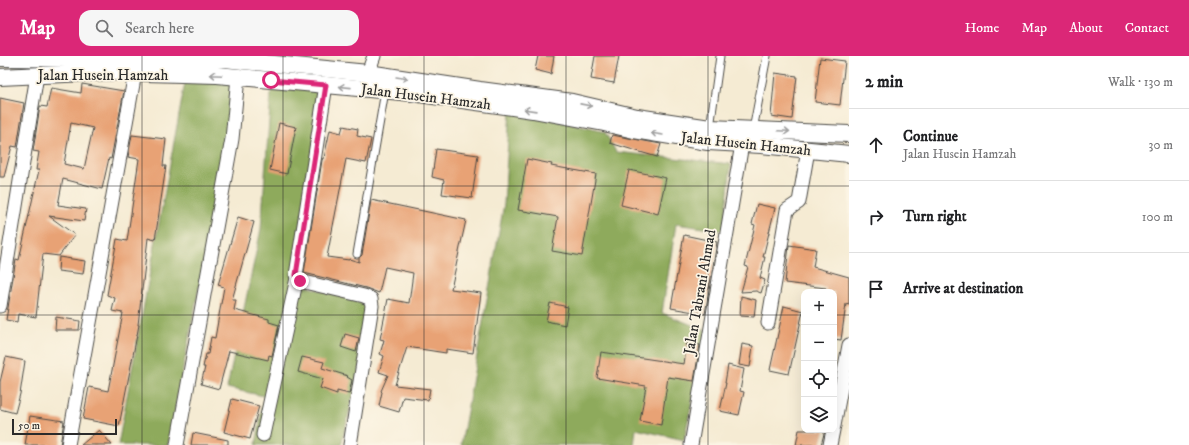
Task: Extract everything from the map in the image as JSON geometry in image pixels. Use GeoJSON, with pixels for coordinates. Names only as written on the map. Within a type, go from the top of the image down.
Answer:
{"type":"FeatureCollection","features":[{"type":"Feature","properties":{"kind":"street"},"geometry":{"type":"LineString","coordinates":[[368,72],[374,56]]}},
{"type":"Feature","properties":{"kind":"street","name":"Jalan Husein Hamzah"},"geometry":{"type":"LineString","coordinates":[[0,58],[109,57],[135,60],[203,58],[243,60],[368,72],[572,102],[637,116],[710,128],[849,134]]}},
{"type":"Feature","properties":{"kind":"street"},"geometry":{"type":"LineString","coordinates":[[263,435],[297,278],[328,69]]}},
{"type":"Feature","properties":{"kind":"street","name":"Jalan Husein Hamzah"},"geometry":{"type":"LineString","coordinates":[[0,76],[108,72],[217,75],[326,85],[412,93],[555,113],[604,122],[634,130],[708,142],[849,154]]}},
{"type":"Feature","properties":{"kind":"street"},"geometry":{"type":"LineString","coordinates":[[68,445],[135,73]]}},
{"type":"Feature","properties":{"kind":"street"},"geometry":{"type":"LineString","coordinates":[[0,306],[37,75]]}},
{"type":"Feature","properties":{"kind":"street"},"geometry":{"type":"LineString","coordinates":[[177,445],[232,139],[238,77]]}},
{"type":"Feature","properties":{"kind":"street","name":"Jalan Tabrani Ahmad"},"geometry":{"type":"LineString","coordinates":[[691,445],[742,144]]}},
{"type":"Feature","properties":{"kind":"street"},"geometry":{"type":"LineString","coordinates":[[768,323],[787,210],[799,202],[808,150]]}},
{"type":"Feature","properties":{"kind":"street"},"geometry":{"type":"LineString","coordinates":[[297,278],[300,281],[371,299],[372,306],[350,445]]}},
{"type":"Feature","properties":{"kind":"street"},"geometry":{"type":"LineString","coordinates":[[837,410],[849,345]]}},
{"type":"Feature","properties":{"kind":"street"},"geometry":{"type":"LineString","coordinates":[[830,445],[832,433]]}},
{"type":"Feature","properties":{"kind":"lane"},"geometry":{"type":"LineString","coordinates":[[710,128],[720,56]]}},
{"type":"Feature","properties":{"kind":"lane"},"geometry":{"type":"LineString","coordinates":[[752,131],[767,56]]}},
{"type":"Feature","properties":{"kind":"lane"},"geometry":{"type":"LineString","coordinates":[[357,254],[385,91]]}},
{"type":"Feature","properties":{"kind":"green space"},"geometry":{"type":"Polygon","coordinates":[[[273,67],[326,72],[293,282],[372,306],[363,356],[341,445],[256,445],[264,396],[227,388],[261,229],[273,67]]]}},
{"type":"Feature","properties":{"kind":"green space"},"geometry":{"type":"Polygon","coordinates":[[[186,77],[240,79],[168,445],[118,445],[186,77]]]}},
{"type":"Feature","properties":{"kind":"green space"},"geometry":{"type":"Polygon","coordinates":[[[510,110],[605,132],[616,152],[731,164],[724,231],[676,224],[662,313],[707,331],[684,440],[636,429],[634,445],[461,445],[504,204],[510,110]]]}},
{"type":"Feature","properties":{"kind":"building"},"geometry":{"type":"Polygon","coordinates":[[[538,56],[554,56],[551,74],[535,70],[538,56]]]}},
{"type":"Feature","properties":{"kind":"building"},"geometry":{"type":"Polygon","coordinates":[[[595,56],[619,56],[614,83],[591,79],[595,56]]]}},
{"type":"Feature","properties":{"kind":"building"},"geometry":{"type":"Polygon","coordinates":[[[820,58],[845,61],[840,105],[815,102],[820,58]]]}},
{"type":"Feature","properties":{"kind":"building"},"geometry":{"type":"Polygon","coordinates":[[[775,73],[797,76],[792,119],[771,116],[775,73]]]}},
{"type":"Feature","properties":{"kind":"building"},"geometry":{"type":"Polygon","coordinates":[[[82,84],[124,91],[111,159],[109,158],[102,189],[63,179],[58,205],[86,209],[84,221],[49,216],[75,235],[59,256],[43,254],[36,317],[18,314],[17,322],[6,320],[16,259],[19,260],[39,170],[36,170],[39,152],[33,151],[40,106],[47,107],[51,88],[81,93],[82,84]],[[71,123],[64,164],[84,169],[93,128],[71,123]]]}},
{"type":"Feature","properties":{"kind":"building"},"geometry":{"type":"Polygon","coordinates":[[[0,98],[24,103],[17,147],[12,146],[4,177],[0,177],[0,98]]]}},
{"type":"Feature","properties":{"kind":"building"},"geometry":{"type":"Polygon","coordinates":[[[279,123],[296,127],[287,174],[270,170],[279,123]]]}},
{"type":"Feature","properties":{"kind":"building"},"geometry":{"type":"Polygon","coordinates":[[[343,126],[358,129],[357,136],[371,139],[366,163],[346,159],[327,257],[349,259],[359,262],[359,258],[362,255],[371,200],[466,220],[451,289],[481,293],[473,353],[446,349],[446,353],[407,347],[395,385],[430,389],[428,400],[403,397],[399,412],[379,406],[381,391],[388,375],[379,372],[384,356],[380,354],[384,340],[380,339],[388,299],[409,303],[413,273],[385,267],[379,293],[366,288],[304,273],[322,160],[324,158],[330,130],[341,133],[343,126]]]}},
{"type":"Feature","properties":{"kind":"building"},"geometry":{"type":"Polygon","coordinates":[[[132,135],[166,139],[163,166],[166,166],[155,240],[148,238],[139,325],[119,426],[83,419],[89,387],[108,391],[123,313],[112,311],[115,298],[107,295],[117,239],[127,241],[139,159],[128,157],[132,135]]]}},
{"type":"Feature","properties":{"kind":"building"},"geometry":{"type":"Polygon","coordinates":[[[612,135],[661,144],[657,157],[610,143],[612,135]]]}},
{"type":"Feature","properties":{"kind":"building"},"geometry":{"type":"Polygon","coordinates":[[[436,149],[478,155],[472,198],[442,194],[444,180],[432,177],[436,149]]]}},
{"type":"Feature","properties":{"kind":"building"},"geometry":{"type":"Polygon","coordinates":[[[527,159],[552,164],[551,166],[596,174],[582,256],[552,251],[558,217],[518,210],[527,159]]]}},
{"type":"Feature","properties":{"kind":"building"},"geometry":{"type":"Polygon","coordinates":[[[629,170],[666,178],[658,214],[621,205],[629,170]]]}},
{"type":"Feature","properties":{"kind":"building"},"geometry":{"type":"Polygon","coordinates":[[[757,204],[775,208],[763,257],[765,257],[760,278],[765,280],[761,293],[756,291],[741,292],[748,267],[745,266],[755,225],[752,224],[757,204]]]}},
{"type":"Feature","properties":{"kind":"building"},"geometry":{"type":"Polygon","coordinates":[[[238,217],[254,222],[232,300],[236,300],[234,310],[269,319],[269,322],[279,325],[272,356],[269,355],[268,360],[229,351],[219,389],[201,384],[205,367],[203,367],[206,354],[208,354],[211,337],[215,338],[224,287],[218,285],[238,217]]]}},
{"type":"Feature","properties":{"kind":"building"},"geometry":{"type":"Polygon","coordinates":[[[684,235],[717,242],[705,314],[671,308],[684,235]]]}},
{"type":"Feature","properties":{"kind":"building"},"geometry":{"type":"Polygon","coordinates":[[[789,245],[816,249],[813,267],[849,277],[849,305],[846,304],[841,340],[837,339],[837,289],[826,289],[785,283],[789,245]]]}},
{"type":"Feature","properties":{"kind":"building"},"geometry":{"type":"Polygon","coordinates":[[[59,257],[85,261],[83,274],[58,271],[59,257]]]}},
{"type":"Feature","properties":{"kind":"building"},"geometry":{"type":"Polygon","coordinates":[[[741,296],[756,300],[754,317],[740,316],[741,296]]]}},
{"type":"Feature","properties":{"kind":"building"},"geometry":{"type":"Polygon","coordinates":[[[550,303],[568,307],[565,325],[546,321],[550,303]]]}},
{"type":"Feature","properties":{"kind":"building"},"geometry":{"type":"Polygon","coordinates":[[[784,306],[801,310],[801,320],[789,374],[770,370],[784,306]]]}},
{"type":"Feature","properties":{"kind":"building"},"geometry":{"type":"Polygon","coordinates":[[[56,317],[80,321],[79,330],[55,330],[56,317]]]}},
{"type":"Feature","properties":{"kind":"building"},"geometry":{"type":"Polygon","coordinates":[[[345,334],[359,338],[356,352],[341,347],[345,334]]]}},
{"type":"Feature","properties":{"kind":"building"},"geometry":{"type":"Polygon","coordinates":[[[687,342],[700,345],[694,381],[668,377],[661,425],[640,421],[646,386],[597,378],[601,352],[684,364],[687,342]]]}},
{"type":"Feature","properties":{"kind":"building"},"geometry":{"type":"Polygon","coordinates":[[[742,344],[753,346],[750,367],[739,365],[742,344]]]}},
{"type":"Feature","properties":{"kind":"building"},"geometry":{"type":"Polygon","coordinates":[[[6,357],[25,361],[20,394],[15,413],[0,409],[0,382],[6,357]]]}},
{"type":"Feature","properties":{"kind":"building"},"geometry":{"type":"Polygon","coordinates":[[[302,357],[324,362],[322,368],[348,376],[347,377],[352,380],[349,394],[337,391],[337,394],[320,388],[323,379],[298,372],[302,357]]]}},
{"type":"Feature","properties":{"kind":"building"},"geometry":{"type":"Polygon","coordinates":[[[728,365],[744,369],[740,391],[744,392],[739,415],[720,411],[728,365]]]}},
{"type":"Feature","properties":{"kind":"building"},"geometry":{"type":"Polygon","coordinates":[[[232,399],[259,406],[250,439],[224,432],[232,399]]]}},
{"type":"Feature","properties":{"kind":"building"},"geometry":{"type":"Polygon","coordinates":[[[30,416],[64,421],[60,445],[25,445],[30,416]]]}},
{"type":"Feature","properties":{"kind":"building"},"geometry":{"type":"Polygon","coordinates":[[[99,430],[112,445],[81,445],[99,430]]]}},
{"type":"Feature","properties":{"kind":"building"},"geometry":{"type":"Polygon","coordinates":[[[799,430],[801,430],[801,433],[824,433],[821,445],[796,445],[799,430]]]}},
{"type":"Feature","properties":{"kind":"building"},"geometry":{"type":"Polygon","coordinates":[[[193,433],[228,440],[228,445],[191,445],[193,433]]]}},
{"type":"Feature","properties":{"kind":"route"},"geometry":{"type":"LineString","coordinates":[[271,80],[326,85],[296,275],[300,281]]}}]}
